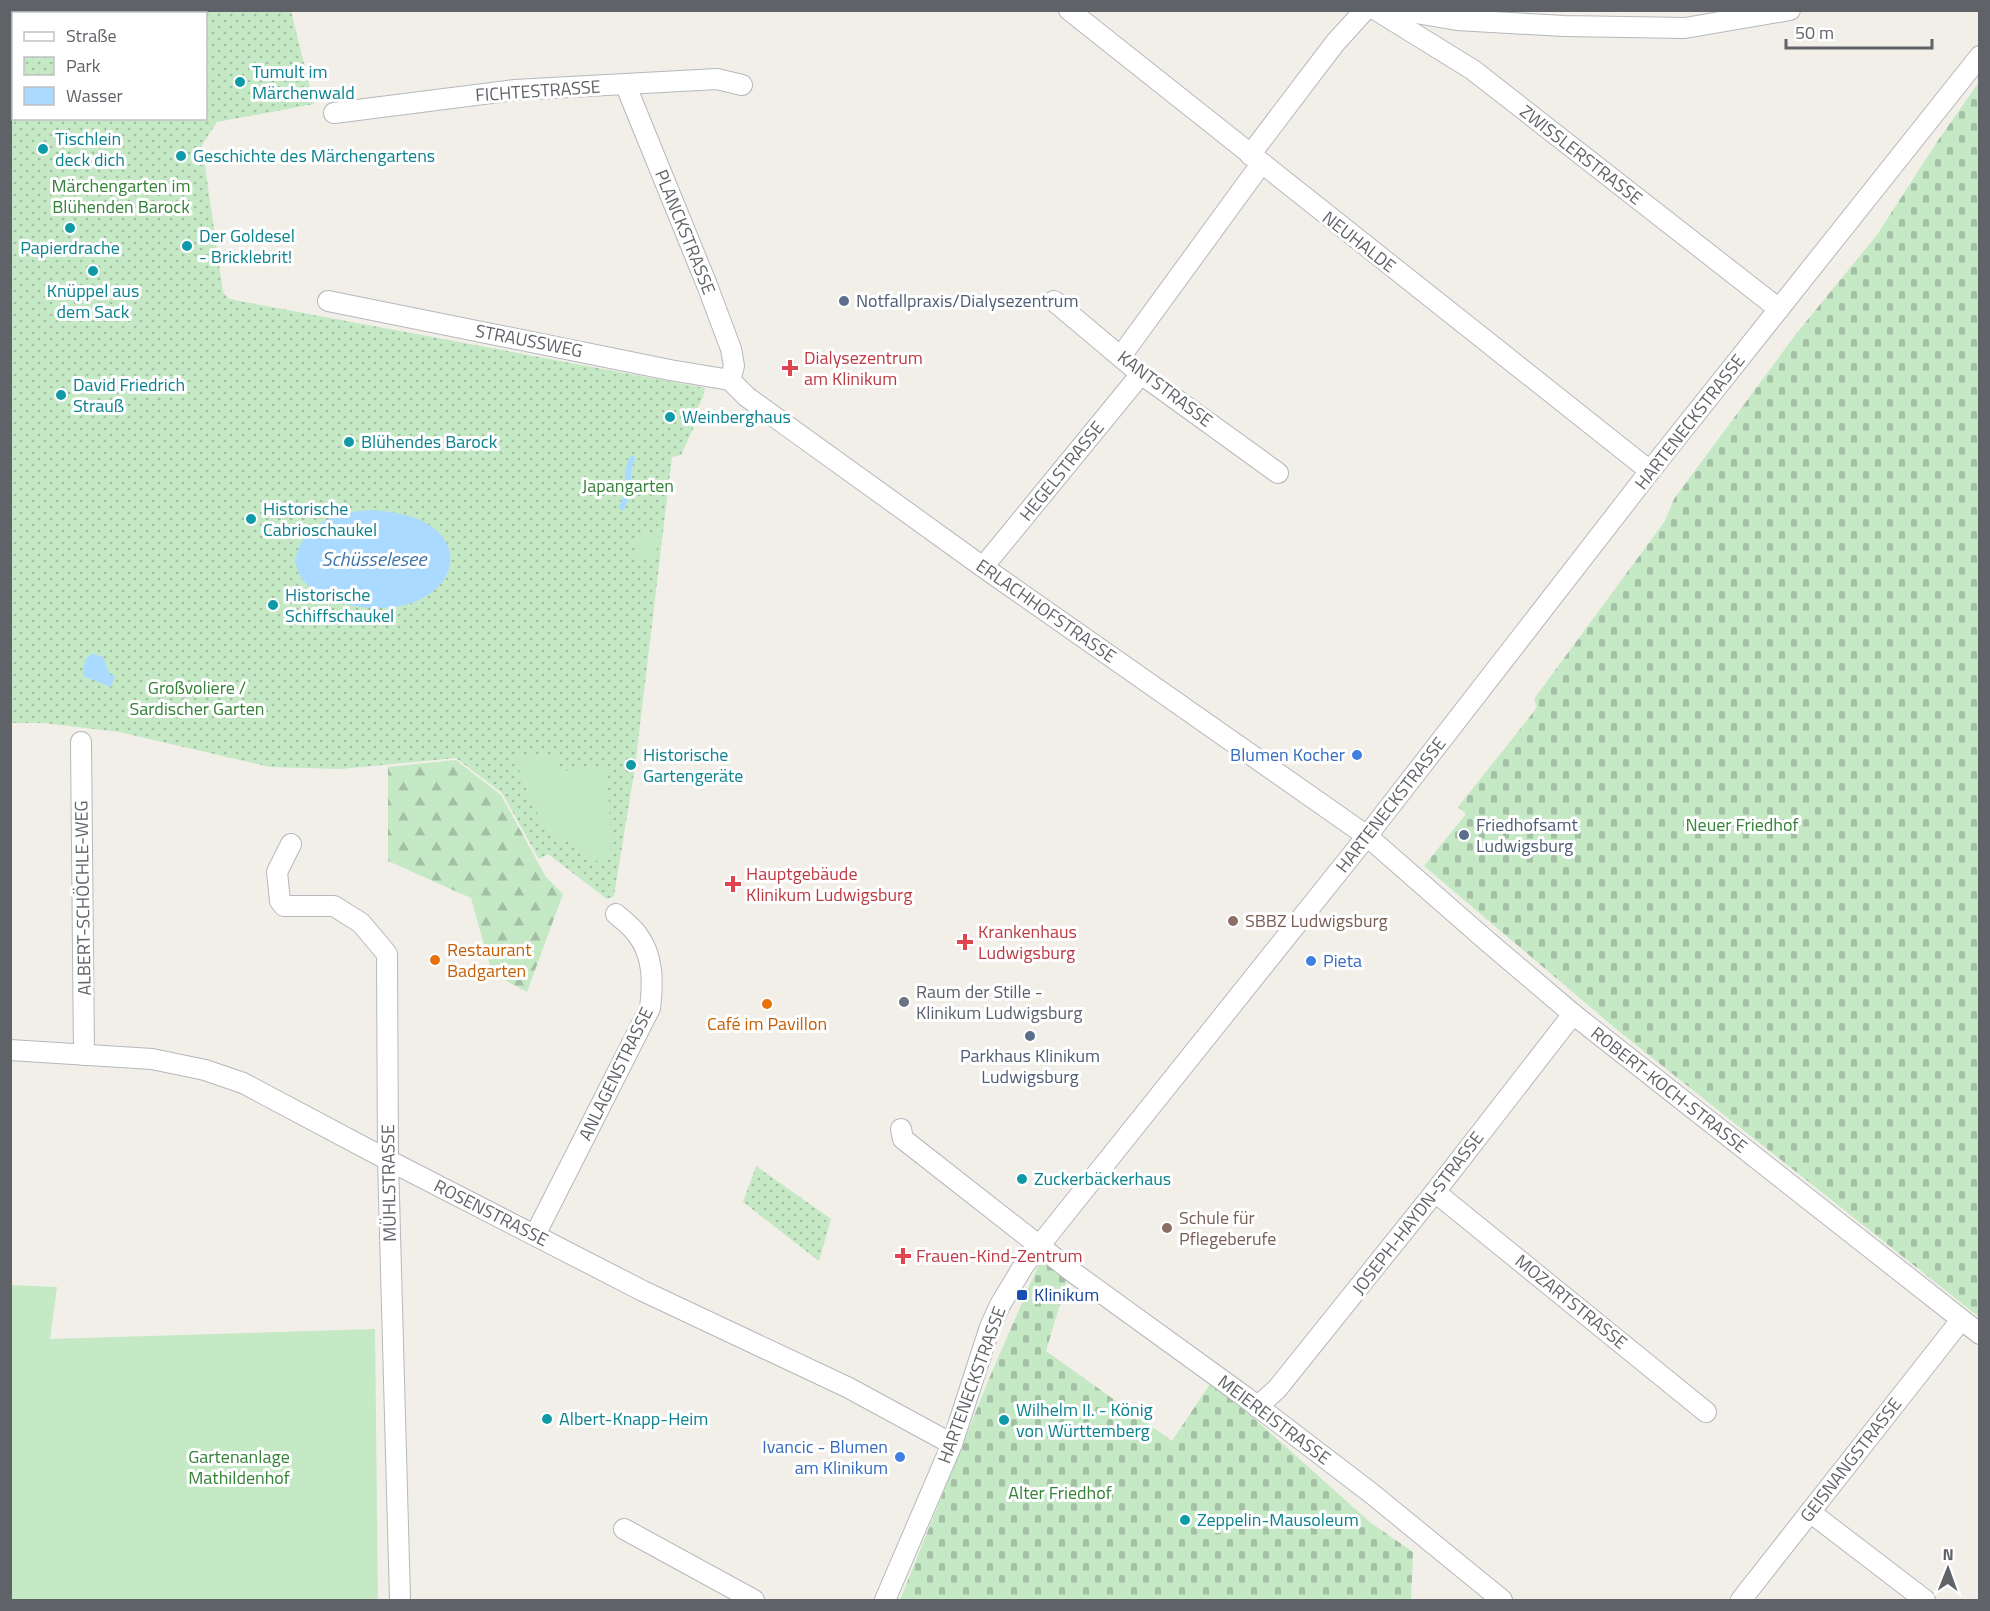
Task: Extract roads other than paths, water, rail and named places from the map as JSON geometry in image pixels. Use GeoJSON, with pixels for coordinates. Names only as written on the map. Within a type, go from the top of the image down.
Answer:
{"type":"FeatureCollection","features":[{"type":"Feature","properties":{"kind":"street","name":"NEUHALDE"},"geometry":{"type":"LineString","coordinates":[[1069,10],[1255,160],[1650,471]]}},
{"type":"Feature","properties":{"kind":"street"},"geometry":{"type":"LineString","coordinates":[[1121,356],[1335,43],[1365,10]]}},
{"type":"Feature","properties":{"kind":"street","name":"ZWISSLERSTRASSE"},"geometry":{"type":"LineString","coordinates":[[1376,10],[1473,70],[1779,309]]}},
{"type":"Feature","properties":{"kind":"street"},"geometry":{"type":"LineString","coordinates":[[1398,10],[1457,20],[1564,26],[1685,28],[1790,10]]}},
{"type":"Feature","properties":{"kind":"street","name":"HARTENECKSTRASSE"},"geometry":{"type":"LineString","coordinates":[[885,1600],[952,1444],[990,1327],[1012,1283],[1367,836],[1650,471],[1980,56]]}},
{"type":"Feature","properties":{"kind":"street","name":"FICHTESTRASSE"},"geometry":{"type":"LineString","coordinates":[[334,113],[514,90],[626,86],[717,79],[742,85]]}},
{"type":"Feature","properties":{"kind":"street","name":"PLANCKSTRASSE"},"geometry":{"type":"LineString","coordinates":[[626,86],[731,350],[734,366],[730,380]]}},
{"type":"Feature","properties":{"kind":"street","name":"STRAUSSWEG"},"geometry":{"type":"LineString","coordinates":[[328,301],[730,380]]}},
{"type":"Feature","properties":{"kind":"street","name":"KANTSTRASSE"},"geometry":{"type":"LineString","coordinates":[[1054,301],[1141,374],[1278,473]]}},
{"type":"Feature","properties":{"kind":"street","name":"HEGELSTRASSE"},"geometry":{"type":"LineString","coordinates":[[983,567],[1141,374]]}},
{"type":"Feature","properties":{"kind":"street","name":"ERLACHHOFSTRASSE"},"geometry":{"type":"LineString","coordinates":[[730,380],[747,397],[983,567],[1367,836]]}},
{"type":"Feature","properties":{"kind":"street","name":"ALBERT-SCHÖCHLE-WEG"},"geometry":{"type":"LineString","coordinates":[[81,742],[84,1055]]}},
{"type":"Feature","properties":{"kind":"street","name":"ROBERT-KOCH-STRASSE"},"geometry":{"type":"LineString","coordinates":[[1367,836],[1573,1014],[1980,1334]]}},
{"type":"Feature","properties":{"kind":"street","name":"MÜHLSTRASSE"},"geometry":{"type":"LineString","coordinates":[[291,844],[277,872],[280,901],[284,906],[334,906],[361,923],[387,954],[387,1160],[400,1600]]}},
{"type":"Feature","properties":{"kind":"street","name":"ANLAGENSTRASSE"},"geometry":{"type":"LineString","coordinates":[[535,1235],[651,1008],[654,983],[649,958],[638,934],[616,914]]}},
{"type":"Feature","properties":{"kind":"street","name":"JOSEPH-HAYDN-STRASSE"},"geometry":{"type":"LineString","coordinates":[[1257,1407],[1277,1389],[1435,1192],[1573,1014]]}},
{"type":"Feature","properties":{"kind":"street","name":"ROSENSTRASSE"},"geometry":{"type":"LineString","coordinates":[[10,1050],[152,1059],[215,1073],[243,1083],[387,1160],[643,1291],[849,1388],[952,1444]]}},
{"type":"Feature","properties":{"kind":"street","name":"MEIEREISTRASSE"},"geometry":{"type":"LineString","coordinates":[[901,1129],[903,1139],[1074,1273],[1371,1493],[1502,1600]]}},
{"type":"Feature","properties":{"kind":"street","name":"MOZARTSTRASSE"},"geometry":{"type":"LineString","coordinates":[[1435,1192],[1706,1412]]}},
{"type":"Feature","properties":{"kind":"street","name":"GEISNANGSTRASSE"},"geometry":{"type":"LineString","coordinates":[[1741,1600],[1961,1320]]}},
{"type":"Feature","properties":{"kind":"street"},"geometry":{"type":"LineString","coordinates":[[1810,1512],[1925,1600]]}},
{"type":"Feature","properties":{"kind":"street"},"geometry":{"type":"LineString","coordinates":[[624,1529],[754,1600]]}},
{"type":"Feature","properties":{"kind":"water","name":"Schüsselesee"},"geometry":{"type":"Polygon","coordinates":[[[373,510],[420,520],[438,532],[446,542],[450,553],[450,564],[441,584],[431,593],[403,606],[366,607],[328,598],[303,580],[296,559],[298,549],[312,530],[338,515],[373,510]]]}},
{"type":"Feature","properties":{"kind":"water"},"geometry":{"type":"Polygon","coordinates":[[[93,654],[103,657],[110,675],[115,676],[111,687],[83,676],[86,660],[93,654]]]}},
{"type":"Feature","properties":{"kind":"waterway"},"geometry":{"type":"LineString","coordinates":[[622,507],[627,493],[628,472],[632,459]]}},
{"type":"Feature","properties":{"kind":"place","name":"Tumult im Märchenwald"},"geometry":{"type":"Point","coordinates":[240,82]}},
{"type":"Feature","properties":{"kind":"place","name":"Tischlein deck dich"},"geometry":{"type":"Point","coordinates":[43,149]}},
{"type":"Feature","properties":{"kind":"place","name":"Geschichte des Märchengartens"},"geometry":{"type":"Point","coordinates":[181,156]}},
{"type":"Feature","properties":{"kind":"place","name":"Papierdrache"},"geometry":{"type":"Point","coordinates":[70,228]}},
{"type":"Feature","properties":{"kind":"place","name":"Der Goldesel - Bricklebrit!"},"geometry":{"type":"Point","coordinates":[187,246]}},
{"type":"Feature","properties":{"kind":"place","name":"Knüppel aus dem Sack"},"geometry":{"type":"Point","coordinates":[93,271]}},
{"type":"Feature","properties":{"kind":"place","name":"Notfallpraxis/Dialysezentrum"},"geometry":{"type":"Point","coordinates":[844,301]}},
{"type":"Feature","properties":{"kind":"place","name":"Dialysezentrum am Klinikum"},"geometry":{"type":"Point","coordinates":[790,368]}},
{"type":"Feature","properties":{"kind":"place","name":"David Friedrich Strauß"},"geometry":{"type":"Point","coordinates":[61,395]}},
{"type":"Feature","properties":{"kind":"place","name":"Weinberghaus"},"geometry":{"type":"Point","coordinates":[670,417]}},
{"type":"Feature","properties":{"kind":"place","name":"Blühendes Barock"},"geometry":{"type":"Point","coordinates":[349,442]}},
{"type":"Feature","properties":{"kind":"place","name":"Historische Cabrioschaukel"},"geometry":{"type":"Point","coordinates":[251,519]}},
{"type":"Feature","properties":{"kind":"place","name":"Historische Schiffschaukel"},"geometry":{"type":"Point","coordinates":[273,605]}},
{"type":"Feature","properties":{"kind":"place","name":"Blumen Kocher"},"geometry":{"type":"Point","coordinates":[1357,755]}},
{"type":"Feature","properties":{"kind":"place","name":"Historische Gartengeräte"},"geometry":{"type":"Point","coordinates":[631,765]}},
{"type":"Feature","properties":{"kind":"place","name":"Friedhofsamt Ludwigsburg"},"geometry":{"type":"Point","coordinates":[1464,835]}},
{"type":"Feature","properties":{"kind":"place","name":"Hauptgebäude Klinikum Ludwigsburg"},"geometry":{"type":"Point","coordinates":[733,884]}},
{"type":"Feature","properties":{"kind":"place","name":"SBBZ Ludwigsburg"},"geometry":{"type":"Point","coordinates":[1233,921]}},
{"type":"Feature","properties":{"kind":"place","name":"Krankenhaus Ludwigsburg"},"geometry":{"type":"Point","coordinates":[965,942]}},
{"type":"Feature","properties":{"kind":"place","name":"Restaurant Badgarten"},"geometry":{"type":"Point","coordinates":[435,960]}},
{"type":"Feature","properties":{"kind":"place","name":"Pieta"},"geometry":{"type":"Point","coordinates":[1311,961]}},
{"type":"Feature","properties":{"kind":"place","name":"Raum der Stille - Klinikum Ludwigsburg"},"geometry":{"type":"Point","coordinates":[904,1002]}},
{"type":"Feature","properties":{"kind":"place","name":"Café im Pavillon"},"geometry":{"type":"Point","coordinates":[767,1004]}},
{"type":"Feature","properties":{"kind":"place","name":"Parkhaus Klinikum Ludwigsburg"},"geometry":{"type":"Point","coordinates":[1030,1036]}},
{"type":"Feature","properties":{"kind":"place","name":"Zuckerbäckerhaus"},"geometry":{"type":"Point","coordinates":[1022,1179]}},
{"type":"Feature","properties":{"kind":"place","name":"Schule für Pflegeberufe"},"geometry":{"type":"Point","coordinates":[1167,1228]}},
{"type":"Feature","properties":{"kind":"place","name":"Frauen-Kind-Zentrum"},"geometry":{"type":"Point","coordinates":[903,1256]}},
{"type":"Feature","properties":{"kind":"place","name":"Klinikum"},"geometry":{"type":"Point","coordinates":[1022,1295]}},
{"type":"Feature","properties":{"kind":"place","name":"Albert-Knapp-Heim"},"geometry":{"type":"Point","coordinates":[547,1419]}},
{"type":"Feature","properties":{"kind":"place","name":"Wilhelm II. - König von Württemberg"},"geometry":{"type":"Point","coordinates":[1004,1420]}},
{"type":"Feature","properties":{"kind":"place","name":"Ivancic - Blumen am Klinikum"},"geometry":{"type":"Point","coordinates":[900,1457]}},
{"type":"Feature","properties":{"kind":"place","name":"Zeppelin-Mausoleum"},"geometry":{"type":"Point","coordinates":[1185,1520]}},
{"type":"Feature","properties":{"kind":"park label","name":"Märchengarten im Blühenden Barock"},"geometry":{"type":"Point","coordinates":[121,196]}},
{"type":"Feature","properties":{"kind":"park label","name":"Japangarten"},"geometry":{"type":"Point","coordinates":[628,486]}},
{"type":"Feature","properties":{"kind":"park label","name":"Großvoliere / Sardischer Garten"},"geometry":{"type":"Point","coordinates":[197,698]}},
{"type":"Feature","properties":{"kind":"park label","name":"Neuer Friedhof"},"geometry":{"type":"Point","coordinates":[1742,825]}},
{"type":"Feature","properties":{"kind":"park label","name":"Gartenanlage Mathildenhof"},"geometry":{"type":"Point","coordinates":[239,1467]}},
{"type":"Feature","properties":{"kind":"park label","name":"Alter Friedhof"},"geometry":{"type":"Point","coordinates":[1060,1493]}}]}
